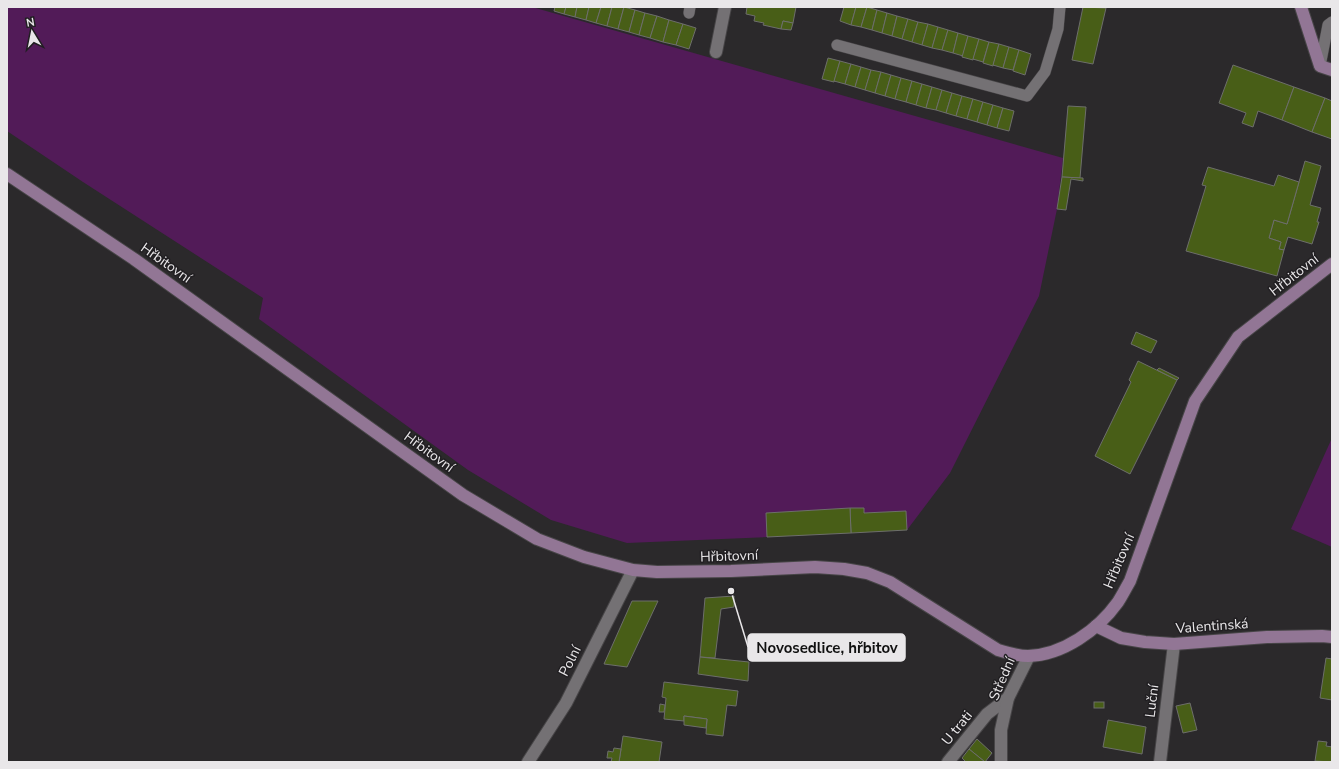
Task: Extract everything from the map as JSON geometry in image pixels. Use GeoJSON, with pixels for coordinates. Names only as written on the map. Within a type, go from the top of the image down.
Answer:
{"type":"FeatureCollection","features":[{"type":"Feature","properties":{"kind":"street"},"geometry":{"type":"LineString","coordinates":[[716,52],[725,7]]}},
{"type":"Feature","properties":{"kind":"street"},"geometry":{"type":"LineString","coordinates":[[1301,7],[1320,66],[1332,70]]}},
{"type":"Feature","properties":{"kind":"street","name":"Hřbitovní"},"geometry":{"type":"LineString","coordinates":[[7,174],[134,258],[463,495],[537,539],[584,557],[633,570],[657,572],[731,572],[815,567],[844,569],[867,573],[890,582],[998,650],[1029,656],[1048,653],[1063,648],[1080,638],[1096,626],[1118,602],[1130,581],[1196,401],[1238,337],[1332,264]]}},
{"type":"Feature","properties":{"kind":"street","name":"Polní"},"geometry":{"type":"LineString","coordinates":[[528,762],[566,702],[633,570]]}},
{"type":"Feature","properties":{"kind":"street","name":"Valentinská"},"geometry":{"type":"LineString","coordinates":[[1096,626],[1121,638],[1145,642],[1174,644],[1266,637],[1332,637]]}},
{"type":"Feature","properties":{"kind":"street","name":"Luční"},"geometry":{"type":"LineString","coordinates":[[1160,762],[1174,644]]}},
{"type":"Feature","properties":{"kind":"street","name":"Střední"},"geometry":{"type":"LineString","coordinates":[[1001,762],[1001,730],[1008,698],[1029,656]]}},
{"type":"Feature","properties":{"kind":"street","name":"U trati"},"geometry":{"type":"LineString","coordinates":[[948,762],[987,714],[1008,698]]}},
{"type":"Feature","properties":{"kind":"lane"},"geometry":{"type":"LineString","coordinates":[[837,45],[1027,96],[1045,72],[1058,29],[1060,7]]}},
{"type":"Feature","properties":{"kind":"lane"},"geometry":{"type":"LineString","coordinates":[[1320,66],[1328,25],[1332,22]]}},
{"type":"Feature","properties":{"kind":"shaded area"},"geometry":{"type":"Polygon","coordinates":[[[7,7],[532,7],[1063,158],[1057,209],[1039,296],[950,473],[907,530],[905,511],[864,513],[864,508],[767,513],[767,537],[627,543],[551,520],[468,470],[259,319],[263,298],[7,131],[7,7]]]}},
{"type":"Feature","properties":{"kind":"shaded area"},"geometry":{"type":"Polygon","coordinates":[[[1332,438],[1332,547],[1291,529],[1332,438]]]}},
{"type":"Feature","properties":{"kind":"building"},"geometry":{"type":"Polygon","coordinates":[[[555,7],[566,7],[564,14],[554,11],[555,7]]]}},
{"type":"Feature","properties":{"kind":"building"},"geometry":{"type":"Polygon","coordinates":[[[566,7],[577,7],[575,17],[564,14],[566,7]]]}},
{"type":"Feature","properties":{"kind":"building"},"geometry":{"type":"Polygon","coordinates":[[[577,7],[589,7],[586,20],[575,17],[577,7]]]}},
{"type":"Feature","properties":{"kind":"building"},"geometry":{"type":"Polygon","coordinates":[[[589,7],[601,7],[596,23],[586,20],[589,7]]]}},
{"type":"Feature","properties":{"kind":"building"},"geometry":{"type":"Polygon","coordinates":[[[601,7],[612,7],[607,26],[596,23],[601,7]]]}},
{"type":"Feature","properties":{"kind":"building"},"geometry":{"type":"Polygon","coordinates":[[[612,7],[624,7],[618,29],[607,26],[612,7]]]}},
{"type":"Feature","properties":{"kind":"building"},"geometry":{"type":"Polygon","coordinates":[[[624,7],[635,10],[629,32],[618,29],[624,7]]]}},
{"type":"Feature","properties":{"kind":"building"},"geometry":{"type":"Polygon","coordinates":[[[747,7],[796,7],[793,23],[783,21],[781,29],[763,25],[764,23],[754,21],[755,16],[746,14],[747,7]]]}},
{"type":"Feature","properties":{"kind":"building"},"geometry":{"type":"Polygon","coordinates":[[[844,7],[856,7],[851,25],[840,21],[844,7]]]}},
{"type":"Feature","properties":{"kind":"building"},"geometry":{"type":"Polygon","coordinates":[[[856,7],[867,7],[861,27],[851,25],[856,7]]]}},
{"type":"Feature","properties":{"kind":"building"},"geometry":{"type":"Polygon","coordinates":[[[867,7],[877,10],[872,30],[861,27],[867,7]]]}},
{"type":"Feature","properties":{"kind":"building"},"geometry":{"type":"Polygon","coordinates":[[[1083,7],[1106,8],[1093,64],[1072,60],[1083,7]]]}},
{"type":"Feature","properties":{"kind":"building"},"geometry":{"type":"Polygon","coordinates":[[[635,10],[645,13],[639,35],[629,32],[635,10]]]}},
{"type":"Feature","properties":{"kind":"building"},"geometry":{"type":"Polygon","coordinates":[[[877,10],[887,13],[882,33],[872,30],[877,10]]]}},
{"type":"Feature","properties":{"kind":"building"},"geometry":{"type":"Polygon","coordinates":[[[645,13],[657,16],[650,38],[639,35],[645,13]]]}},
{"type":"Feature","properties":{"kind":"building"},"geometry":{"type":"Polygon","coordinates":[[[887,13],[897,16],[892,36],[882,33],[887,13]]]}},
{"type":"Feature","properties":{"kind":"building"},"geometry":{"type":"Polygon","coordinates":[[[657,16],[669,20],[663,42],[650,38],[657,16]]]}},
{"type":"Feature","properties":{"kind":"building"},"geometry":{"type":"Polygon","coordinates":[[[897,16],[908,19],[902,39],[892,36],[897,16]]]}},
{"type":"Feature","properties":{"kind":"building"},"geometry":{"type":"Polygon","coordinates":[[[908,19],[918,22],[912,42],[902,39],[908,19]]]}},
{"type":"Feature","properties":{"kind":"building"},"geometry":{"type":"Polygon","coordinates":[[[669,20],[683,24],[676,45],[663,42],[669,20]]]}},
{"type":"Feature","properties":{"kind":"building"},"geometry":{"type":"Polygon","coordinates":[[[783,21],[793,23],[791,30],[781,29],[783,21]]]}},
{"type":"Feature","properties":{"kind":"building"},"geometry":{"type":"Polygon","coordinates":[[[918,22],[928,24],[922,45],[912,42],[918,22]]]}},
{"type":"Feature","properties":{"kind":"building"},"geometry":{"type":"Polygon","coordinates":[[[683,24],[696,28],[689,49],[676,45],[683,24]]]}},
{"type":"Feature","properties":{"kind":"building"},"geometry":{"type":"Polygon","coordinates":[[[928,24],[938,27],[932,48],[922,45],[928,24]]]}},
{"type":"Feature","properties":{"kind":"building"},"geometry":{"type":"Polygon","coordinates":[[[938,27],[948,30],[942,50],[932,48],[938,27]]]}},
{"type":"Feature","properties":{"kind":"building"},"geometry":{"type":"Polygon","coordinates":[[[948,30],[958,33],[953,53],[942,50],[948,30]]]}},
{"type":"Feature","properties":{"kind":"building"},"geometry":{"type":"Polygon","coordinates":[[[958,33],[968,36],[963,56],[953,53],[958,33]]]}},
{"type":"Feature","properties":{"kind":"building"},"geometry":{"type":"Polygon","coordinates":[[[968,36],[979,39],[973,60],[962,57],[968,36]]]}},
{"type":"Feature","properties":{"kind":"building"},"geometry":{"type":"Polygon","coordinates":[[[979,39],[989,42],[983,62],[973,59],[979,39]]]}},
{"type":"Feature","properties":{"kind":"building"},"geometry":{"type":"Polygon","coordinates":[[[989,42],[999,44],[993,66],[983,63],[989,42]]]}},
{"type":"Feature","properties":{"kind":"building"},"geometry":{"type":"Polygon","coordinates":[[[999,44],[1009,47],[1003,68],[993,65],[999,44]]]}},
{"type":"Feature","properties":{"kind":"building"},"geometry":{"type":"Polygon","coordinates":[[[1009,47],[1019,50],[1013,70],[1003,68],[1009,47]]]}},
{"type":"Feature","properties":{"kind":"building"},"geometry":{"type":"Polygon","coordinates":[[[1019,50],[1031,54],[1025,75],[1013,71],[1019,50]]]}},
{"type":"Feature","properties":{"kind":"building"},"geometry":{"type":"Polygon","coordinates":[[[828,58],[840,61],[834,82],[822,79],[828,58]]]}},
{"type":"Feature","properties":{"kind":"building"},"geometry":{"type":"Polygon","coordinates":[[[840,61],[851,64],[845,84],[834,81],[840,61]]]}},
{"type":"Feature","properties":{"kind":"building"},"geometry":{"type":"Polygon","coordinates":[[[851,64],[861,67],[855,87],[845,84],[851,64]]]}},
{"type":"Feature","properties":{"kind":"building"},"geometry":{"type":"Polygon","coordinates":[[[1233,65],[1294,87],[1282,120],[1258,111],[1253,127],[1242,123],[1246,113],[1219,103],[1233,65]]]}},
{"type":"Feature","properties":{"kind":"building"},"geometry":{"type":"Polygon","coordinates":[[[861,67],[871,70],[865,90],[855,87],[861,67]]]}},
{"type":"Feature","properties":{"kind":"building"},"geometry":{"type":"Polygon","coordinates":[[[871,70],[881,72],[875,93],[865,90],[871,70]]]}},
{"type":"Feature","properties":{"kind":"building"},"geometry":{"type":"Polygon","coordinates":[[[881,72],[891,75],[885,96],[875,93],[881,72]]]}},
{"type":"Feature","properties":{"kind":"building"},"geometry":{"type":"Polygon","coordinates":[[[891,75],[901,78],[895,99],[885,96],[891,75]]]}},
{"type":"Feature","properties":{"kind":"building"},"geometry":{"type":"Polygon","coordinates":[[[901,78],[912,81],[906,102],[895,99],[901,78]]]}},
{"type":"Feature","properties":{"kind":"building"},"geometry":{"type":"Polygon","coordinates":[[[912,81],[922,84],[916,105],[906,102],[912,81]]]}},
{"type":"Feature","properties":{"kind":"building"},"geometry":{"type":"Polygon","coordinates":[[[922,84],[932,87],[926,108],[916,105],[922,84]]]}},
{"type":"Feature","properties":{"kind":"building"},"geometry":{"type":"Polygon","coordinates":[[[932,87],[942,90],[936,110],[926,108],[932,87]]]}},
{"type":"Feature","properties":{"kind":"building"},"geometry":{"type":"Polygon","coordinates":[[[1294,87],[1325,98],[1312,132],[1282,120],[1294,87]]]}},
{"type":"Feature","properties":{"kind":"building"},"geometry":{"type":"Polygon","coordinates":[[[942,90],[952,93],[946,113],[936,110],[942,90]]]}},
{"type":"Feature","properties":{"kind":"building"},"geometry":{"type":"Polygon","coordinates":[[[952,93],[962,96],[956,116],[946,113],[952,93]]]}},
{"type":"Feature","properties":{"kind":"building"},"geometry":{"type":"Polygon","coordinates":[[[962,96],[973,99],[967,119],[956,116],[962,96]]]}},
{"type":"Feature","properties":{"kind":"building"},"geometry":{"type":"Polygon","coordinates":[[[1325,98],[1332,101],[1332,139],[1312,132],[1325,98]]]}},
{"type":"Feature","properties":{"kind":"building"},"geometry":{"type":"Polygon","coordinates":[[[973,99],[983,102],[977,122],[967,119],[973,99]]]}},
{"type":"Feature","properties":{"kind":"building"},"geometry":{"type":"Polygon","coordinates":[[[983,102],[993,105],[987,125],[977,122],[983,102]]]}},
{"type":"Feature","properties":{"kind":"building"},"geometry":{"type":"Polygon","coordinates":[[[993,105],[1003,108],[997,128],[987,125],[993,105]]]}},
{"type":"Feature","properties":{"kind":"building"},"geometry":{"type":"Polygon","coordinates":[[[1068,106],[1086,107],[1080,178],[1062,177],[1068,106]]]}},
{"type":"Feature","properties":{"kind":"building"},"geometry":{"type":"Polygon","coordinates":[[[1003,108],[1014,111],[1009,131],[997,128],[1003,108]]]}},
{"type":"Feature","properties":{"kind":"building"},"geometry":{"type":"Polygon","coordinates":[[[1305,161],[1321,166],[1310,205],[1321,208],[1317,222],[1319,222],[1312,244],[1288,237],[1284,250],[1279,249],[1281,242],[1269,238],[1274,220],[1287,224],[1305,161]]]}},
{"type":"Feature","properties":{"kind":"building"},"geometry":{"type":"Polygon","coordinates":[[[1208,167],[1274,186],[1278,175],[1299,182],[1287,224],[1274,220],[1269,238],[1281,242],[1279,249],[1284,250],[1277,276],[1186,251],[1206,186],[1202,185],[1208,167]]]}},
{"type":"Feature","properties":{"kind":"building"},"geometry":{"type":"Polygon","coordinates":[[[1062,177],[1083,178],[1083,181],[1071,179],[1066,210],[1057,209],[1062,177]]]}},
{"type":"Feature","properties":{"kind":"building"},"geometry":{"type":"Polygon","coordinates":[[[1136,332],[1157,341],[1151,353],[1131,344],[1136,332]]]}},
{"type":"Feature","properties":{"kind":"building"},"geometry":{"type":"Polygon","coordinates":[[[1138,361],[1177,380],[1130,474],[1095,456],[1131,382],[1129,380],[1138,361]]]}},
{"type":"Feature","properties":{"kind":"building"},"geometry":{"type":"Polygon","coordinates":[[[1159,368],[1179,378],[1177,380],[1157,370],[1159,368]]]}},
{"type":"Feature","properties":{"kind":"building"},"geometry":{"type":"Polygon","coordinates":[[[850,508],[864,508],[864,513],[906,511],[907,530],[851,533],[850,508]]]}},
{"type":"Feature","properties":{"kind":"building"},"geometry":{"type":"Polygon","coordinates":[[[850,508],[851,533],[767,537],[766,513],[850,508]]]}},
{"type":"Feature","properties":{"kind":"building"},"geometry":{"type":"Polygon","coordinates":[[[734,596],[734,607],[721,609],[715,658],[700,657],[705,598],[734,596]]]}},
{"type":"Feature","properties":{"kind":"building"},"geometry":{"type":"Polygon","coordinates":[[[632,601],[658,601],[627,667],[604,664],[632,601]]]}},
{"type":"Feature","properties":{"kind":"building"},"geometry":{"type":"Polygon","coordinates":[[[700,657],[749,662],[748,681],[698,674],[700,657]]]}},
{"type":"Feature","properties":{"kind":"building"},"geometry":{"type":"Polygon","coordinates":[[[1326,658],[1332,659],[1332,700],[1320,698],[1326,658]]]}},
{"type":"Feature","properties":{"kind":"building"},"geometry":{"type":"Polygon","coordinates":[[[664,682],[738,691],[736,706],[727,705],[723,736],[706,734],[707,719],[684,716],[684,721],[664,719],[666,698],[662,697],[664,682]]]}},
{"type":"Feature","properties":{"kind":"building"},"geometry":{"type":"Polygon","coordinates":[[[1094,702],[1104,702],[1104,708],[1094,708],[1094,702]]]}},
{"type":"Feature","properties":{"kind":"building"},"geometry":{"type":"Polygon","coordinates":[[[1190,703],[1197,730],[1183,733],[1176,706],[1190,703]]]}},
{"type":"Feature","properties":{"kind":"building"},"geometry":{"type":"Polygon","coordinates":[[[660,704],[665,705],[664,712],[659,712],[660,704]]]}},
{"type":"Feature","properties":{"kind":"building"},"geometry":{"type":"Polygon","coordinates":[[[684,716],[707,719],[706,728],[684,725],[684,716]]]}},
{"type":"Feature","properties":{"kind":"building"},"geometry":{"type":"Polygon","coordinates":[[[1108,720],[1146,727],[1142,754],[1103,747],[1108,720]]]}},
{"type":"Feature","properties":{"kind":"building"},"geometry":{"type":"Polygon","coordinates":[[[623,736],[662,742],[659,762],[619,762],[623,736]]]}},
{"type":"Feature","properties":{"kind":"building"},"geometry":{"type":"Polygon","coordinates":[[[977,739],[992,753],[985,762],[969,749],[977,739]]]}},
{"type":"Feature","properties":{"kind":"building"},"geometry":{"type":"Polygon","coordinates":[[[1318,741],[1327,742],[1326,746],[1332,747],[1332,762],[1315,761],[1318,741]]]}},
{"type":"Feature","properties":{"kind":"building"},"geometry":{"type":"Polygon","coordinates":[[[614,748],[621,749],[619,762],[611,762],[612,758],[607,758],[608,751],[613,752],[614,748]]]}},
{"type":"Feature","properties":{"kind":"building"},"geometry":{"type":"Polygon","coordinates":[[[969,749],[985,762],[966,762],[962,758],[969,749]]]}},
{"type":"Feature","properties":{"kind":"place","name":"Novosedlice, hřbitov"},"geometry":{"type":"Point","coordinates":[731,591]}}]}
